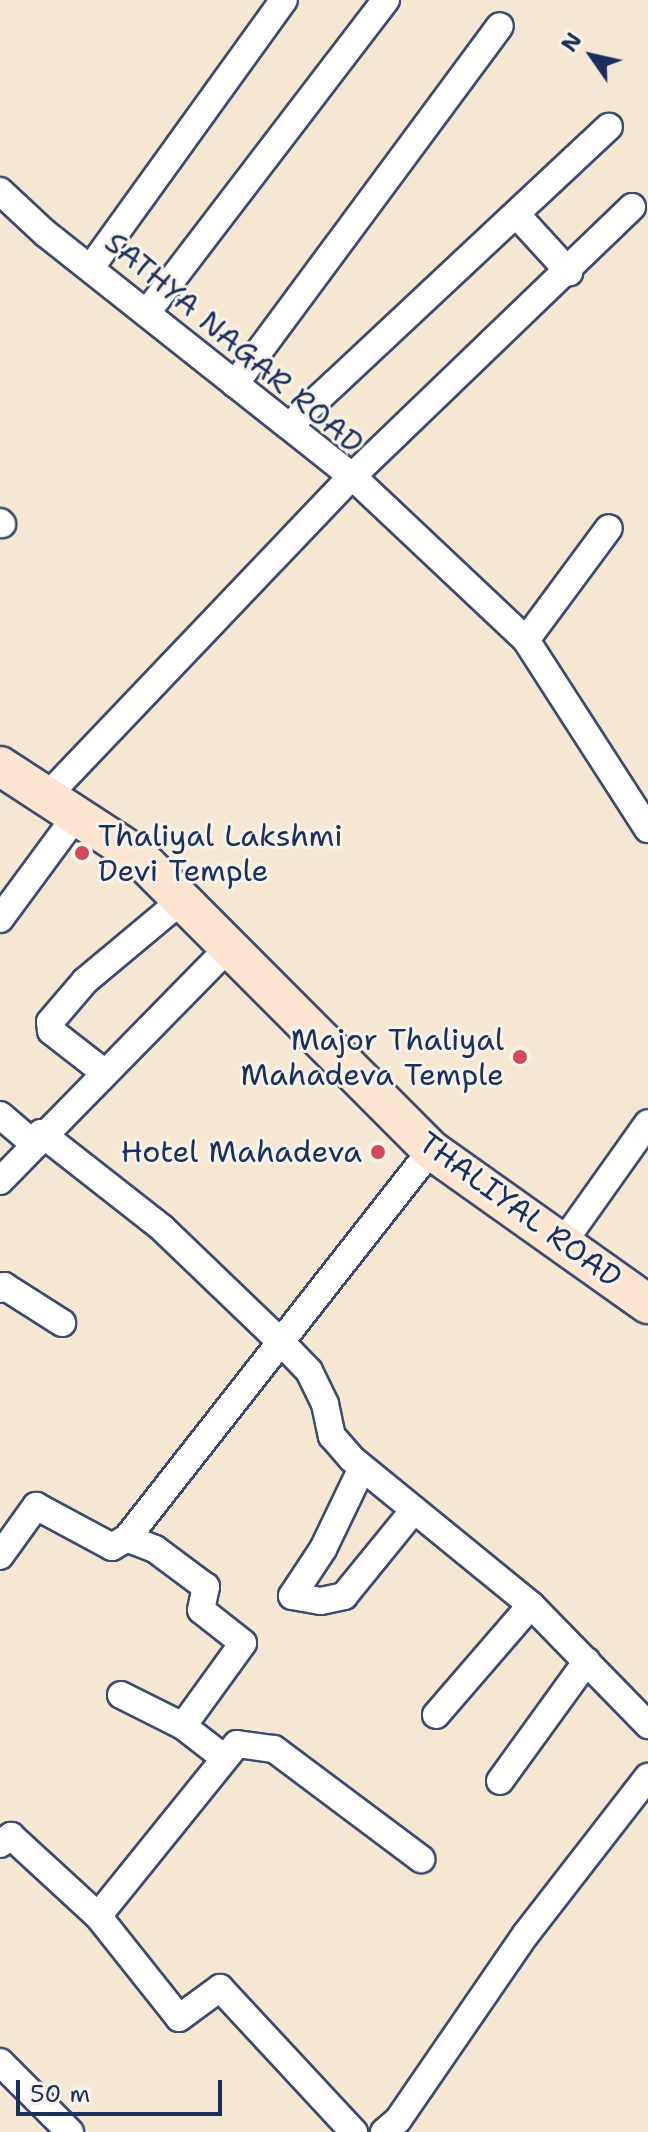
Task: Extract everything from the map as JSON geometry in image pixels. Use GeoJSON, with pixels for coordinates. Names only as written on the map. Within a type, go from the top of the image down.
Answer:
{"type":"FeatureCollection","features":[{"type":"Feature","properties":{"kind":"street"},"geometry":{"type":"LineString","coordinates":[[92,266],[284,0]]}},
{"type":"Feature","properties":{"kind":"street"},"geometry":{"type":"LineString","coordinates":[[148,311],[386,0]]}},
{"type":"Feature","properties":{"kind":"street"},"geometry":{"type":"LineString","coordinates":[[235,384],[500,26]]}},
{"type":"Feature","properties":{"kind":"street"},"geometry":{"type":"LineString","coordinates":[[289,426],[609,127]]}},
{"type":"Feature","properties":{"kind":"street","name":"SATHYA NAGAR ROAD"},"geometry":{"type":"LineString","coordinates":[[0,191],[45,233],[92,266],[352,476],[61,806],[0,919]]}},
{"type":"Feature","properties":{"kind":"street"},"geometry":{"type":"LineString","coordinates":[[632,207],[569,272],[352,476],[526,640],[648,829]]}},
{"type":"Feature","properties":{"kind":"street"},"geometry":{"type":"LineString","coordinates":[[516,214],[569,272]]}},
{"type":"Feature","properties":{"kind":"street"},"geometry":{"type":"LineString","coordinates":[[526,640],[609,528]]}},
{"type":"Feature","properties":{"kind":"street","name":"THALIYAL ROAD"},"geometry":{"type":"LineString","coordinates":[[0,766],[138,856],[431,1150],[648,1304]]}},
{"type":"Feature","properties":{"kind":"street"},"geometry":{"type":"LineString","coordinates":[[105,1073],[51,1031],[50,1022],[85,981],[182,900]]}},
{"type":"Feature","properties":{"kind":"street"},"geometry":{"type":"LineString","coordinates":[[0,1181],[37,1138],[228,948]]}},
{"type":"Feature","properties":{"kind":"street"},"geometry":{"type":"LineString","coordinates":[[0,1115],[162,1228],[309,1371],[325,1404],[332,1436],[362,1468],[531,1605],[648,1725]]}},
{"type":"Feature","properties":{"kind":"street"},"geometry":{"type":"LineString","coordinates":[[562,1244],[648,1123]]}},
{"type":"Feature","properties":{"kind":"street"},"geometry":{"type":"LineString","coordinates":[[0,1556],[36,1506],[112,1547],[127,1538],[283,1344],[431,1150]]}},
{"type":"Feature","properties":{"kind":"street"},"geometry":{"type":"LineString","coordinates":[[0,1289],[4,1286],[62,1323]]}},
{"type":"Feature","properties":{"kind":"street"},"geometry":{"type":"LineString","coordinates":[[362,1468],[323,1549],[292,1596],[321,1601],[344,1596],[414,1510]]}},
{"type":"Feature","properties":{"kind":"street"},"geometry":{"type":"LineString","coordinates":[[127,1538],[155,1549],[206,1587],[201,1610],[243,1643],[183,1726]]}},
{"type":"Feature","properties":{"kind":"street"},"geometry":{"type":"LineString","coordinates":[[436,1715],[531,1605]]}},
{"type":"Feature","properties":{"kind":"street"},"geometry":{"type":"LineString","coordinates":[[500,1781],[587,1661]]}},
{"type":"Feature","properties":{"kind":"street"},"geometry":{"type":"LineString","coordinates":[[121,1695],[183,1726],[223,1757]]}},
{"type":"Feature","properties":{"kind":"street"},"geometry":{"type":"LineString","coordinates":[[98,1916],[223,1757],[237,1744],[274,1749],[421,1859]]}},
{"type":"Feature","properties":{"kind":"street"},"geometry":{"type":"LineString","coordinates":[[396,2128],[526,1934],[648,1777]]}},
{"type":"Feature","properties":{"kind":"street"},"geometry":{"type":"LineString","coordinates":[[0,1844],[11,1836],[98,1916],[179,2018],[220,1988],[354,2132]]}},
{"type":"Feature","properties":{"kind":"street"},"geometry":{"type":"LineString","coordinates":[[0,2062],[70,2132]]}},
{"type":"Feature","properties":{"kind":"place","name":"Thaliyal Lakshmi Devi Temple"},"geometry":{"type":"Point","coordinates":[82,853]}},
{"type":"Feature","properties":{"kind":"place","name":"Major Thaliyal Mahadeva Temple"},"geometry":{"type":"Point","coordinates":[520,1057]}},
{"type":"Feature","properties":{"kind":"place","name":"Hotel Mahadeva"},"geometry":{"type":"Point","coordinates":[378,1152]}}]}
